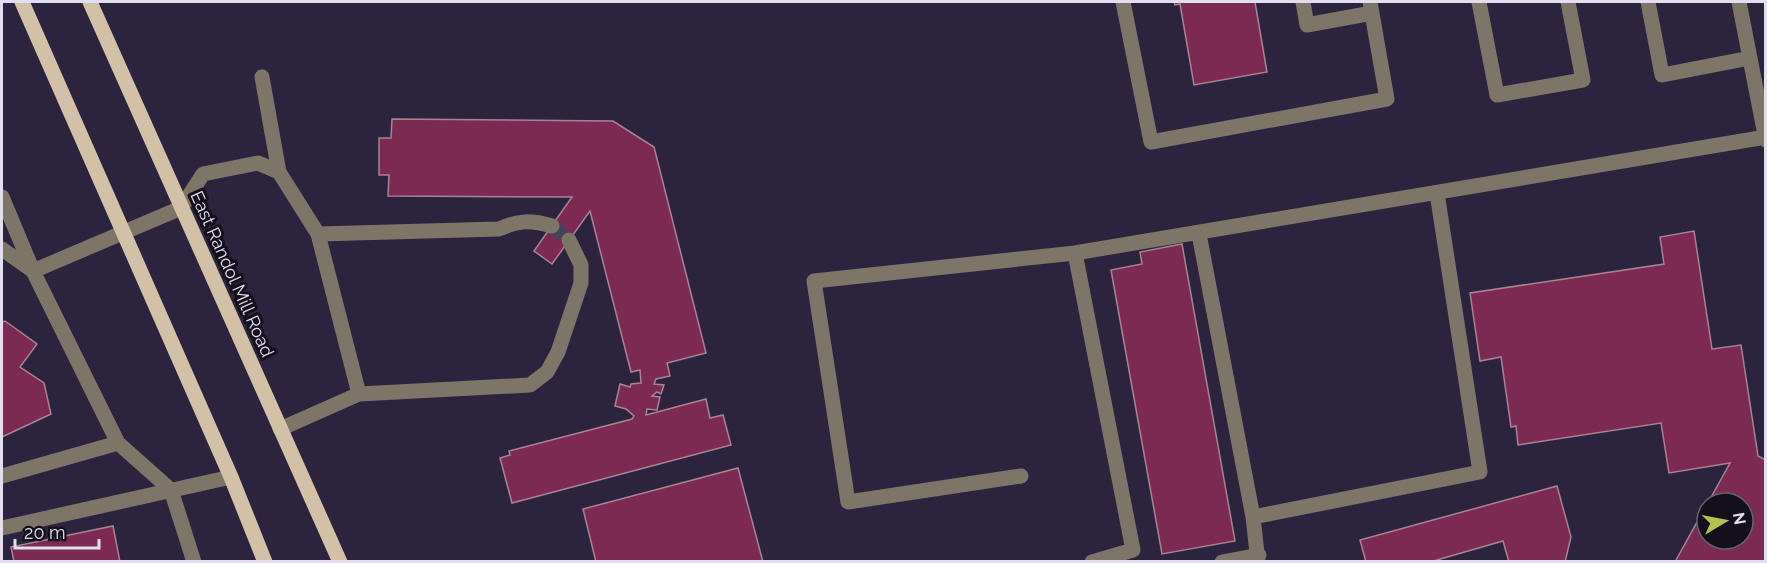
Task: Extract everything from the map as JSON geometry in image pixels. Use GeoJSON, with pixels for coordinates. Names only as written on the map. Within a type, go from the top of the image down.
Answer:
{"type":"FeatureCollection","features":[{"type":"Feature","properties":{"kind":"main road"},"geometry":{"type":"LineString","coordinates":[[22,2],[266,561]]}},
{"type":"Feature","properties":{"kind":"main road","name":"East Randol Mill Road"},"geometry":{"type":"LineString","coordinates":[[90,2],[339,561]]}},
{"type":"Feature","properties":{"kind":"lane"},"geometry":{"type":"LineString","coordinates":[[1123,2],[1151,142],[1387,99],[1371,7],[1307,25],[1303,2]]}},
{"type":"Feature","properties":{"kind":"lane"},"geometry":{"type":"LineString","coordinates":[[1479,2],[1497,95],[1583,80],[1568,2]]}},
{"type":"Feature","properties":{"kind":"lane"},"geometry":{"type":"LineString","coordinates":[[1648,2],[1662,75],[1750,58]]}},
{"type":"Feature","properties":{"kind":"lane"},"geometry":{"type":"LineString","coordinates":[[1021,476],[848,502],[814,281],[1075,253],[1765,138],[1739,2]]}},
{"type":"Feature","properties":{"kind":"lane"},"geometry":{"type":"LineString","coordinates":[[262,77],[279,172],[318,234],[359,394]]}},
{"type":"Feature","properties":{"kind":"lane"},"geometry":{"type":"LineString","coordinates":[[33,271],[182,208],[203,174],[258,163],[279,172]]}},
{"type":"Feature","properties":{"kind":"lane"},"geometry":{"type":"LineString","coordinates":[[1253,517],[1480,472],[1437,193]]}},
{"type":"Feature","properties":{"kind":"lane"},"geometry":{"type":"LineString","coordinates":[[2,197],[33,271],[118,443],[171,490],[194,561]]}},
{"type":"Feature","properties":{"kind":"lane"},"geometry":{"type":"LineString","coordinates":[[318,234],[499,229],[515,222],[533,220],[552,226]]}},
{"type":"Feature","properties":{"kind":"lane"},"geometry":{"type":"LineString","coordinates":[[1199,234],[1253,517],[1258,558],[1222,561]]}},
{"type":"Feature","properties":{"kind":"lane"},"geometry":{"type":"LineString","coordinates":[[280,429],[359,394],[530,385],[547,372],[558,351],[581,283],[581,265],[569,240]]}},
{"type":"Feature","properties":{"kind":"lane"},"geometry":{"type":"LineString","coordinates":[[2,249],[33,271]]}},
{"type":"Feature","properties":{"kind":"lane"},"geometry":{"type":"LineString","coordinates":[[1075,253],[1138,556],[1092,561]]}},
{"type":"Feature","properties":{"kind":"lane"},"geometry":{"type":"LineString","coordinates":[[2,476],[118,443]]}},
{"type":"Feature","properties":{"kind":"lane"},"geometry":{"type":"LineString","coordinates":[[2,528],[231,477]]}},
{"type":"Feature","properties":{"kind":"building"},"geometry":{"type":"Polygon","coordinates":[[[1174,2],[1255,2],[1267,72],[1194,85],[1180,4],[1175,5],[1174,2]]]}},
{"type":"Feature","properties":{"kind":"building"},"geometry":{"type":"Polygon","coordinates":[[[392,119],[613,121],[654,147],[706,353],[667,363],[670,376],[656,379],[654,384],[664,385],[661,394],[657,392],[652,396],[660,397],[657,410],[647,409],[646,415],[706,399],[710,418],[723,415],[731,445],[512,503],[500,458],[510,455],[509,451],[632,419],[634,416],[626,409],[615,406],[620,384],[630,387],[631,384],[641,383],[640,370],[631,372],[590,211],[552,264],[534,251],[572,197],[388,196],[389,175],[379,175],[379,138],[391,138],[392,119]]]}},
{"type":"Feature","properties":{"kind":"building"},"geometry":{"type":"Polygon","coordinates":[[[1694,231],[1712,349],[1741,345],[1758,456],[1766,460],[1766,562],[1675,562],[1695,526],[1695,551],[1755,551],[1755,491],[1715,491],[1730,463],[1669,473],[1661,423],[1518,445],[1516,426],[1511,427],[1501,357],[1480,361],[1470,293],[1664,264],[1660,237],[1694,231]]]}},
{"type":"Feature","properties":{"kind":"building"},"geometry":{"type":"Polygon","coordinates":[[[1182,244],[1235,541],[1162,554],[1111,270],[1142,264],[1140,252],[1182,244]]]}},
{"type":"Feature","properties":{"kind":"building"},"geometry":{"type":"Polygon","coordinates":[[[5,321],[37,344],[20,367],[44,383],[51,414],[2,437],[2,322],[5,321]]]}},
{"type":"Feature","properties":{"kind":"building"},"geometry":{"type":"Polygon","coordinates":[[[738,468],[763,562],[596,562],[583,509],[738,468]]]}},
{"type":"Feature","properties":{"kind":"building"},"geometry":{"type":"Polygon","coordinates":[[[1557,486],[1571,537],[1565,562],[1509,562],[1503,541],[1430,562],[1366,562],[1360,540],[1557,486]]]}},
{"type":"Feature","properties":{"kind":"building"},"geometry":{"type":"Polygon","coordinates":[[[113,526],[120,562],[14,562],[11,547],[113,526]]]}},
{"type":"Feature","properties":{"kind":"tunnel"},"geometry":{"type":"LineString","coordinates":[[552,226],[569,240]]}}]}
